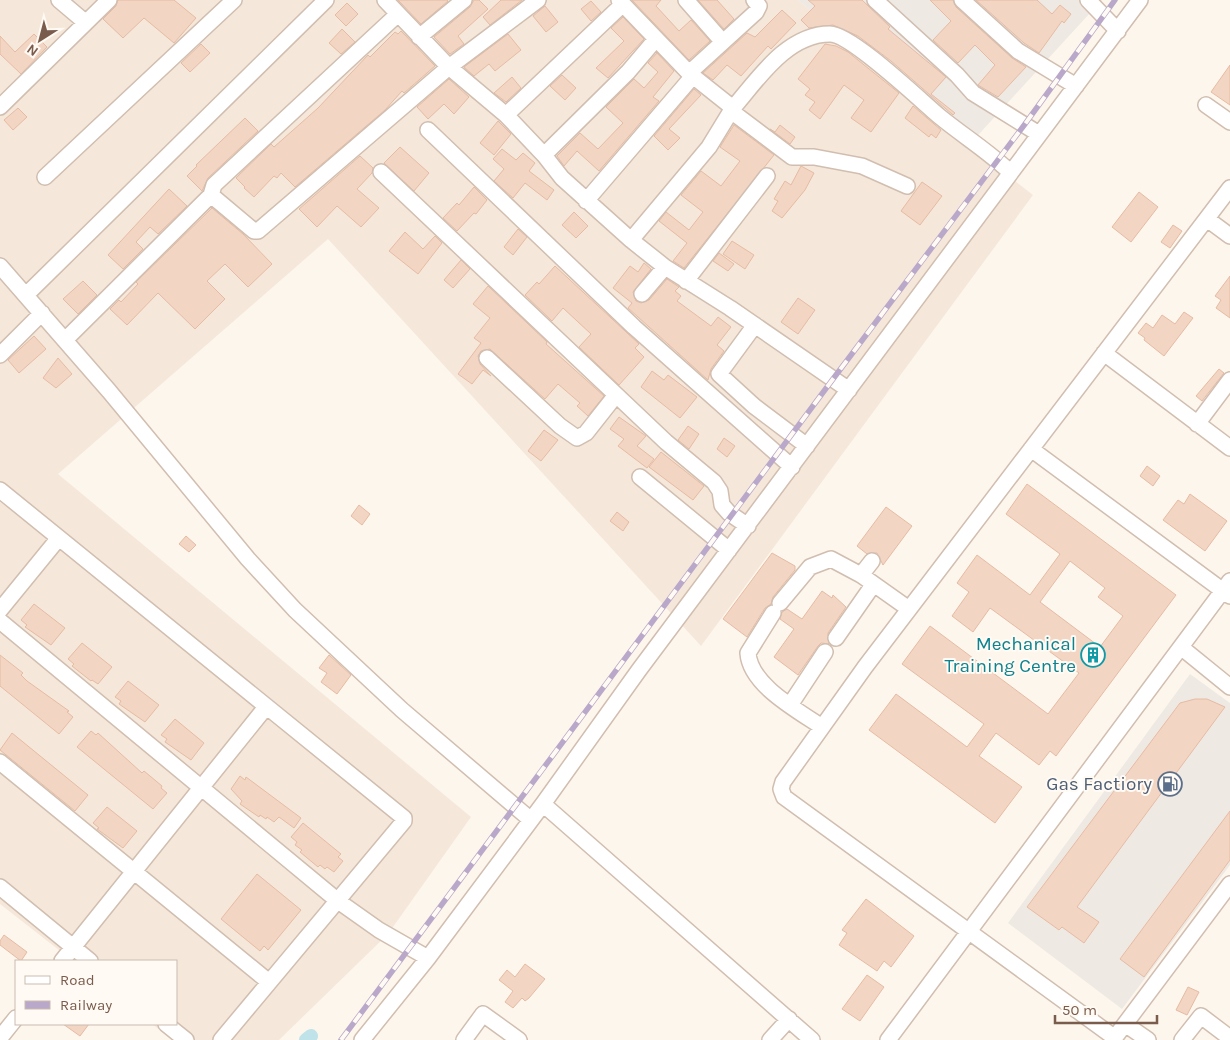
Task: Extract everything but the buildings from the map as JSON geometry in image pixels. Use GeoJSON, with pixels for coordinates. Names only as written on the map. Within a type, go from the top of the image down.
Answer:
{"type":"FeatureCollection","features":[{"type":"Feature","properties":{"kind":"street"},"geometry":{"type":"LineString","coordinates":[[59,0],[85,22]]}},
{"type":"Feature","properties":{"kind":"street"},"geometry":{"type":"LineString","coordinates":[[0,106],[109,0]]}},
{"type":"Feature","properties":{"kind":"street"},"geometry":{"type":"LineString","coordinates":[[45,178],[234,0]]}},
{"type":"Feature","properties":{"kind":"street"},"geometry":{"type":"LineString","coordinates":[[26,295],[326,0]]}},
{"type":"Feature","properties":{"kind":"street"},"geometry":{"type":"LineString","coordinates":[[385,0],[449,67],[506,115],[544,155],[562,178],[631,240],[665,267],[755,325],[848,390]]}},
{"type":"Feature","properties":{"kind":"street"},"geometry":{"type":"LineString","coordinates":[[419,37],[464,0]]}},
{"type":"Feature","properties":{"kind":"street"},"geometry":{"type":"LineString","coordinates":[[210,195],[254,231],[258,231],[449,67],[538,0]]}},
{"type":"Feature","properties":{"kind":"street"},"geometry":{"type":"LineString","coordinates":[[686,0],[722,41]]}},
{"type":"Feature","properties":{"kind":"street"},"geometry":{"type":"LineString","coordinates":[[586,201],[691,75],[722,41],[756,12],[759,6],[754,0]]}},
{"type":"Feature","properties":{"kind":"street"},"geometry":{"type":"LineString","coordinates":[[875,0],[957,75],[973,93],[1039,134]]}},
{"type":"Feature","properties":{"kind":"street"},"geometry":{"type":"LineString","coordinates":[[962,0],[1018,51],[1076,86]]}},
{"type":"Feature","properties":{"kind":"street"},"geometry":{"type":"LineString","coordinates":[[1088,0],[1118,31]]}},
{"type":"Feature","properties":{"kind":"street"},"geometry":{"type":"LineString","coordinates":[[362,1040],[428,958],[543,804],[639,670],[1140,0]]}},
{"type":"Feature","properties":{"kind":"street"},"geometry":{"type":"LineString","coordinates":[[506,115],[621,2],[691,75],[792,157],[821,158],[862,166],[907,186]]}},
{"type":"Feature","properties":{"kind":"street"},"geometry":{"type":"LineString","coordinates":[[65,340],[210,195],[214,185],[398,14]]}},
{"type":"Feature","properties":{"kind":"street"},"geometry":{"type":"LineString","coordinates":[[631,240],[709,147],[732,110],[778,56],[804,40],[828,34],[840,35],[1010,172]]}},
{"type":"Feature","properties":{"kind":"street"},"geometry":{"type":"LineString","coordinates":[[544,155],[628,72],[656,40]]}},
{"type":"Feature","properties":{"kind":"street"},"geometry":{"type":"LineString","coordinates":[[1206,106],[1230,122]]}},
{"type":"Feature","properties":{"kind":"street"},"geometry":{"type":"LineString","coordinates":[[428,130],[634,327],[792,467]]}},
{"type":"Feature","properties":{"kind":"street"},"geometry":{"type":"LineString","coordinates":[[381,172],[666,442],[714,482],[720,491],[722,505],[729,513],[748,526]]}},
{"type":"Feature","properties":{"kind":"street"},"geometry":{"type":"LineString","coordinates":[[686,281],[767,176]]}},
{"type":"Feature","properties":{"kind":"street"},"geometry":{"type":"LineString","coordinates":[[1230,188],[909,609],[782,782],[781,789],[784,797],[971,931],[1107,1033],[1116,1036],[1230,884]]}},
{"type":"Feature","properties":{"kind":"street"},"geometry":{"type":"LineString","coordinates":[[1207,219],[1230,236]]}},
{"type":"Feature","properties":{"kind":"street"},"geometry":{"type":"LineString","coordinates":[[642,294],[665,267]]}},
{"type":"Feature","properties":{"kind":"street"},"geometry":{"type":"LineString","coordinates":[[1,268],[65,340],[248,559],[295,610],[402,710],[531,820]]}},
{"type":"Feature","properties":{"kind":"street"},"geometry":{"type":"LineString","coordinates":[[0,355],[42,313]]}},
{"type":"Feature","properties":{"kind":"street"},"geometry":{"type":"LineString","coordinates":[[706,390],[755,325]]}},
{"type":"Feature","properties":{"kind":"street"},"geometry":{"type":"LineString","coordinates":[[1104,353],[1230,448]]}},
{"type":"Feature","properties":{"kind":"street"},"geometry":{"type":"LineString","coordinates":[[487,358],[560,426],[577,438],[586,433],[616,395]]}},
{"type":"Feature","properties":{"kind":"street"},"geometry":{"type":"LineString","coordinates":[[719,374],[754,406],[807,446]]}},
{"type":"Feature","properties":{"kind":"street"},"geometry":{"type":"LineString","coordinates":[[1197,424],[1230,380]]}},
{"type":"Feature","properties":{"kind":"street"},"geometry":{"type":"LineString","coordinates":[[888,1040],[1228,589],[1030,449]]}},
{"type":"Feature","properties":{"kind":"street"},"geometry":{"type":"LineString","coordinates":[[640,477],[729,550]]}},
{"type":"Feature","properties":{"kind":"street"},"geometry":{"type":"LineString","coordinates":[[0,490],[404,818],[404,822],[221,1040]]}},
{"type":"Feature","properties":{"kind":"street"},"geometry":{"type":"LineString","coordinates":[[0,610],[58,539]]}},
{"type":"Feature","properties":{"kind":"street"},"geometry":{"type":"LineString","coordinates":[[822,727],[757,678],[749,660],[752,644],[776,608],[810,567],[824,560],[831,559],[867,580],[909,609]]}},
{"type":"Feature","properties":{"kind":"street"},"geometry":{"type":"LineString","coordinates":[[836,638],[867,580],[872,561]]}},
{"type":"Feature","properties":{"kind":"street"},"geometry":{"type":"LineString","coordinates":[[0,621],[338,901],[379,930],[428,958]]}},
{"type":"Feature","properties":{"kind":"street"},"geometry":{"type":"LineString","coordinates":[[1182,648],[1230,687]]}},
{"type":"Feature","properties":{"kind":"street"},"geometry":{"type":"LineString","coordinates":[[790,704],[825,652]]}},
{"type":"Feature","properties":{"kind":"street"},"geometry":{"type":"LineString","coordinates":[[63,960],[266,707]]}},
{"type":"Feature","properties":{"kind":"street"},"geometry":{"type":"LineString","coordinates":[[0,762],[270,982]]}},
{"type":"Feature","properties":{"kind":"street"},"geometry":{"type":"LineString","coordinates":[[543,804],[812,1040]]}},
{"type":"Feature","properties":{"kind":"street"},"geometry":{"type":"LineString","coordinates":[[0,887],[89,960]]}},
{"type":"Feature","properties":{"kind":"street"},"geometry":{"type":"LineString","coordinates":[[464,1040],[483,1014],[519,1040]]}},
{"type":"Feature","properties":{"kind":"street"},"geometry":{"type":"LineString","coordinates":[[1182,1040],[1201,1016],[1230,1038]]}},
{"type":"Feature","properties":{"kind":"street"},"geometry":{"type":"LineString","coordinates":[[0,1038],[15,1019]]}},
{"type":"Feature","properties":{"kind":"street"},"geometry":{"type":"LineString","coordinates":[[770,1040],[790,1019]]}},
{"type":"Feature","properties":{"kind":"street"},"geometry":{"type":"LineString","coordinates":[[1125,1024],[1148,1040]]}},
{"type":"Feature","properties":{"kind":"street"},"geometry":{"type":"LineString","coordinates":[[167,1025],[186,1040]]}},
{"type":"Feature","properties":{"kind":"shaded area"},"geometry":{"type":"Polygon","coordinates":[[[0,0],[798,0],[969,145],[1033,195],[701,646],[328,239],[58,474],[471,817],[388,934],[279,1040],[173,1040],[153,1025],[178,1025],[178,960],[72,960],[0,904],[0,0]]]}},
{"type":"Feature","properties":{"kind":"shaded area"},"geometry":{"type":"Polygon","coordinates":[[[798,0],[1102,0],[969,145],[798,0]]]}},
{"type":"Feature","properties":{"kind":"shaded area","name":"Gas Factiory"},"geometry":{"type":"Polygon","coordinates":[[[1190,674],[1230,703],[1230,865],[1122,1009],[1008,923],[1190,674]]]}},
{"type":"Feature","properties":{"kind":"waterway"},"geometry":{"type":"LineString","coordinates":[[306,1040],[311,1036]]}},
{"type":"Feature","properties":{"kind":"railway"},"geometry":{"type":"LineString","coordinates":[[341,1040],[1025,124],[1115,0]]}},
{"type":"Feature","properties":{"kind":"place","name":"Mechanical Training Centre"},"geometry":{"type":"Point","coordinates":[1093,655]}},
{"type":"Feature","properties":{"kind":"place","name":"Gas Factiory"},"geometry":{"type":"Point","coordinates":[1170,784]}}]}
